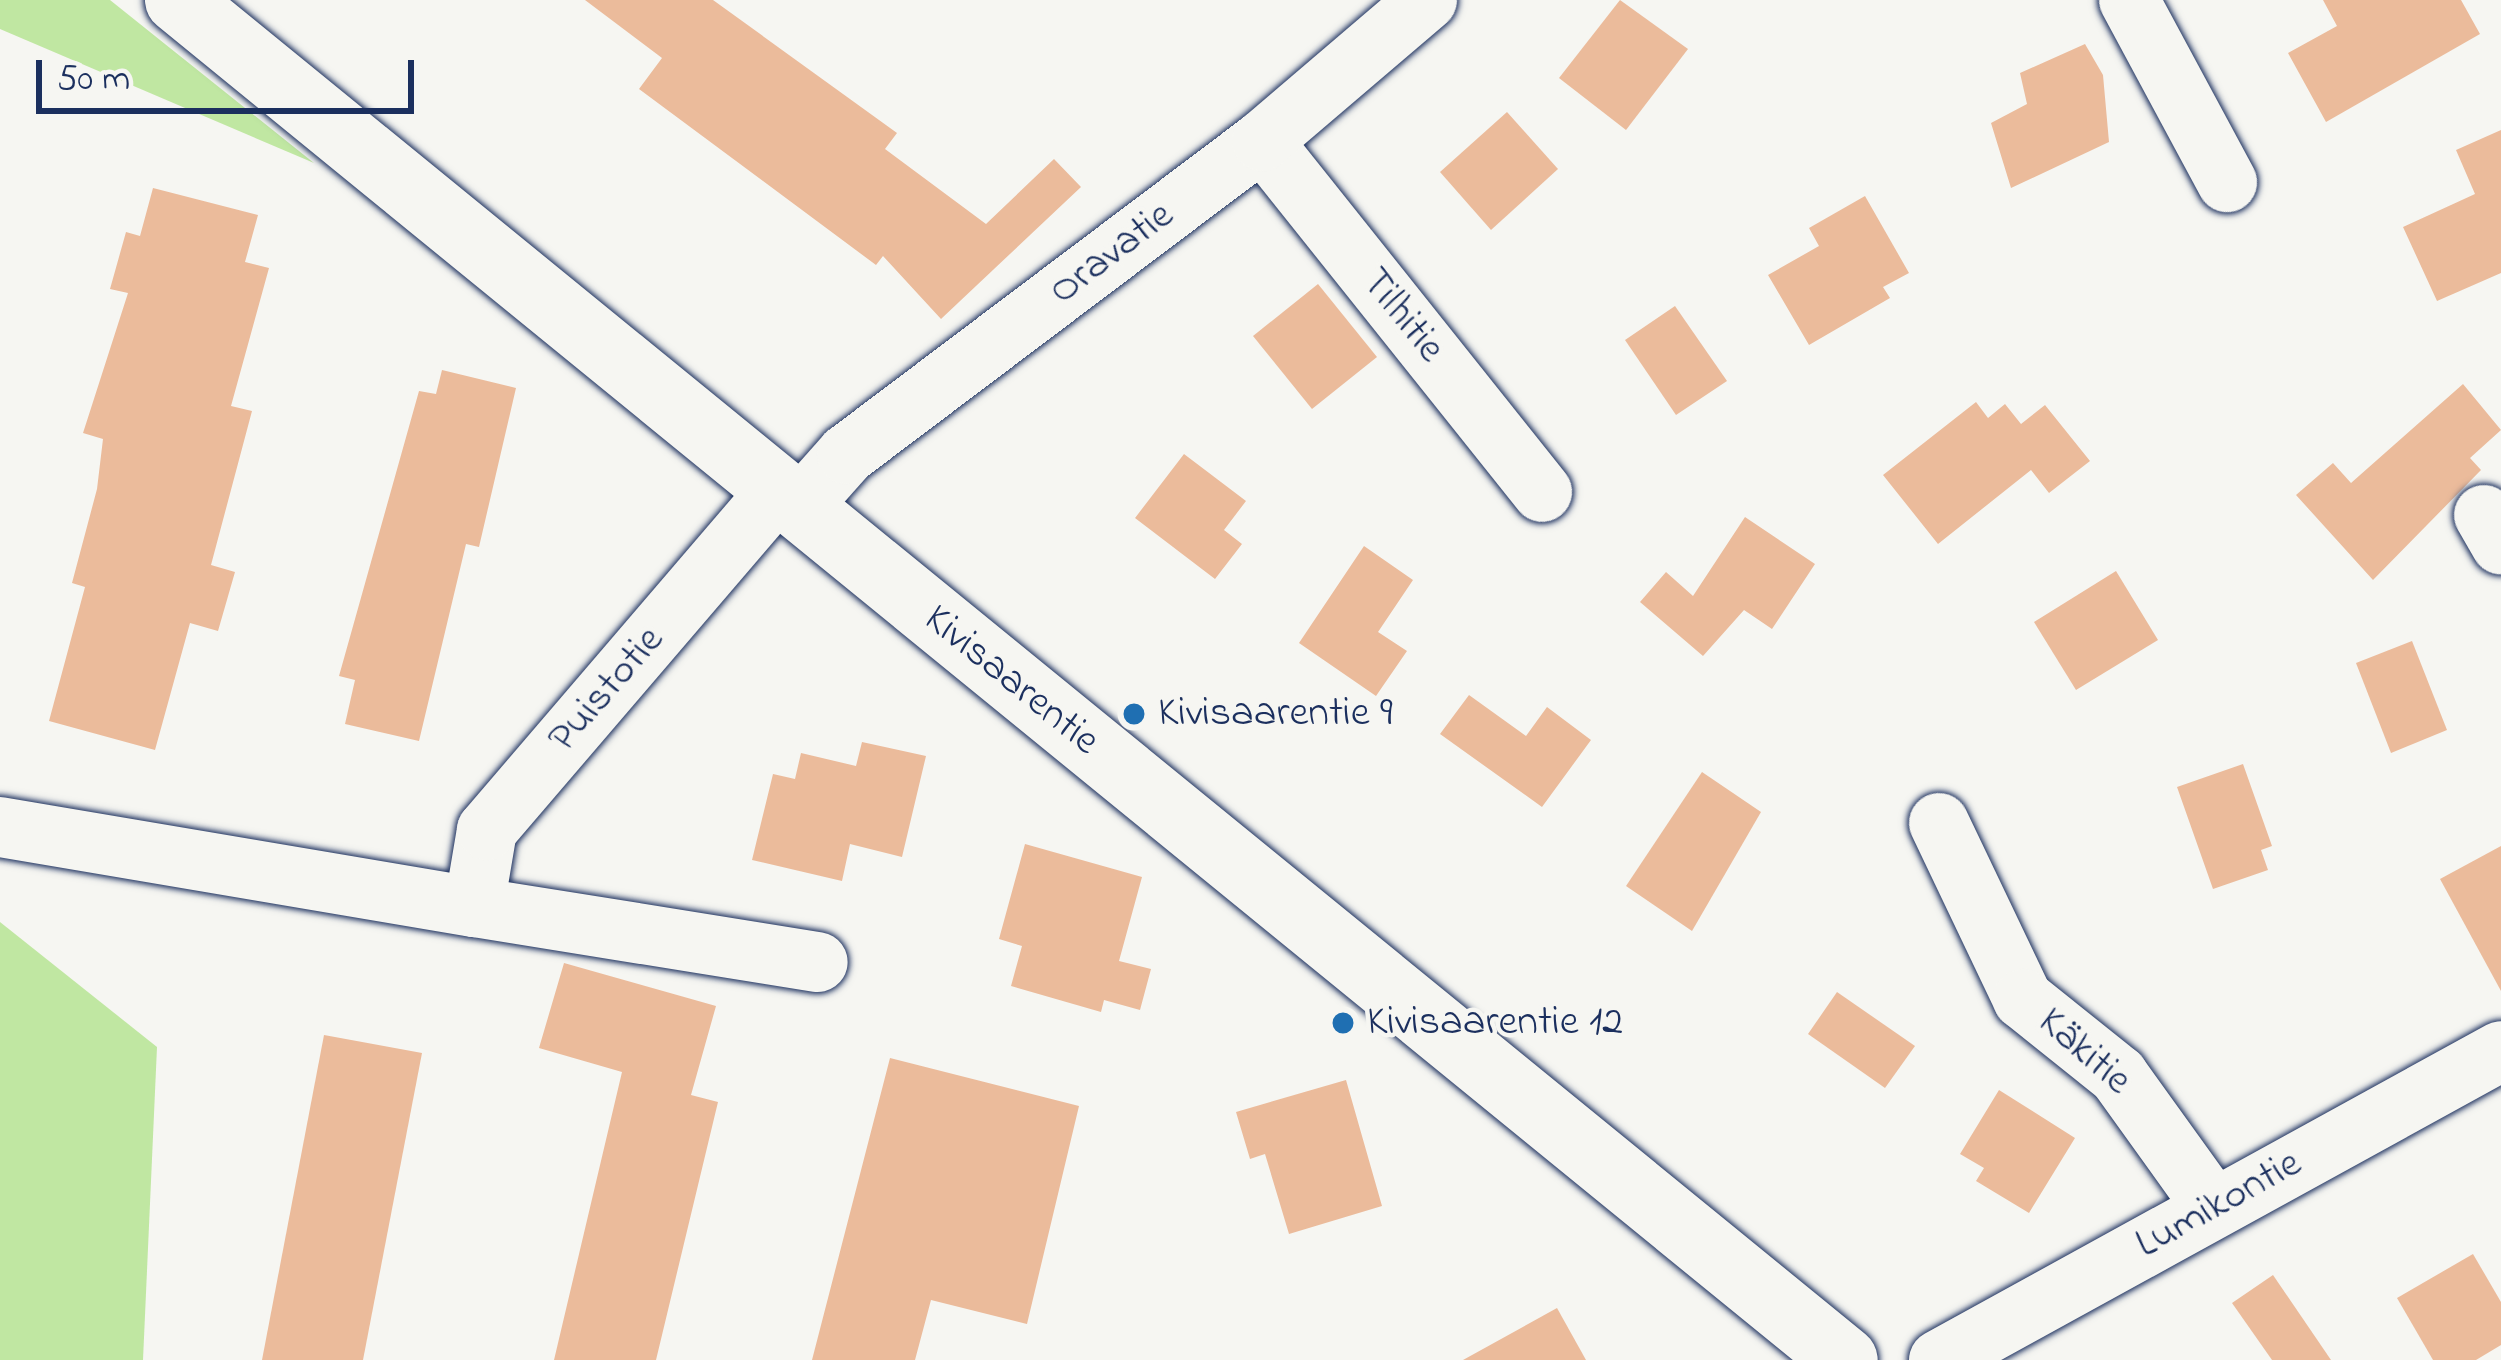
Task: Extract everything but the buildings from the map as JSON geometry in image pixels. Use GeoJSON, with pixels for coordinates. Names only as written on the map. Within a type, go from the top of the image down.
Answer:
{"type":"FeatureCollection","features":[{"type":"Feature","properties":{"kind":"street","name":"Kivisaarentie"},"geometry":{"type":"LineString","coordinates":[[178,0],[1845,1360]]}},
{"type":"Feature","properties":{"kind":"street","name":"Oravatie"},"geometry":{"type":"LineString","coordinates":[[789,500],[1262,141],[1427,0]]}},
{"type":"Feature","properties":{"kind":"street"},"geometry":{"type":"LineString","coordinates":[[2129,0],[2227,182]]}},
{"type":"Feature","properties":{"kind":"street","name":"Tilhitie"},"geometry":{"type":"LineString","coordinates":[[1262,141],[1542,492]]}},
{"type":"Feature","properties":{"kind":"street","name":"Puistotie"},"geometry":{"type":"LineString","coordinates":[[474,907],[487,830],[789,500]]}},
{"type":"Feature","properties":{"kind":"street","name":"Käkitie"},"geometry":{"type":"LineString","coordinates":[[1939,823],[2024,999],[2118,1075],[2213,1207]]}},
{"type":"Feature","properties":{"kind":"street"},"geometry":{"type":"LineString","coordinates":[[0,827],[818,962]]}},
{"type":"Feature","properties":{"kind":"street","name":"Lumikontie"},"geometry":{"type":"LineString","coordinates":[[1939,1360],[2501,1051]]}},
{"type":"Feature","properties":{"kind":"green space"},"geometry":{"type":"Polygon","coordinates":[[[0,0],[110,0],[314,163],[0,29],[0,0]]]}},
{"type":"Feature","properties":{"kind":"green space"},"geometry":{"type":"Polygon","coordinates":[[[0,922],[157,1047],[143,1360],[0,1360],[0,922]]]}},
{"type":"Feature","properties":{"kind":"place","name":"Kivisaarentie 9"},"geometry":{"type":"Point","coordinates":[1134,714]}},
{"type":"Feature","properties":{"kind":"place","name":"Kivisaarentie 12"},"geometry":{"type":"Point","coordinates":[1343,1023]}}]}
